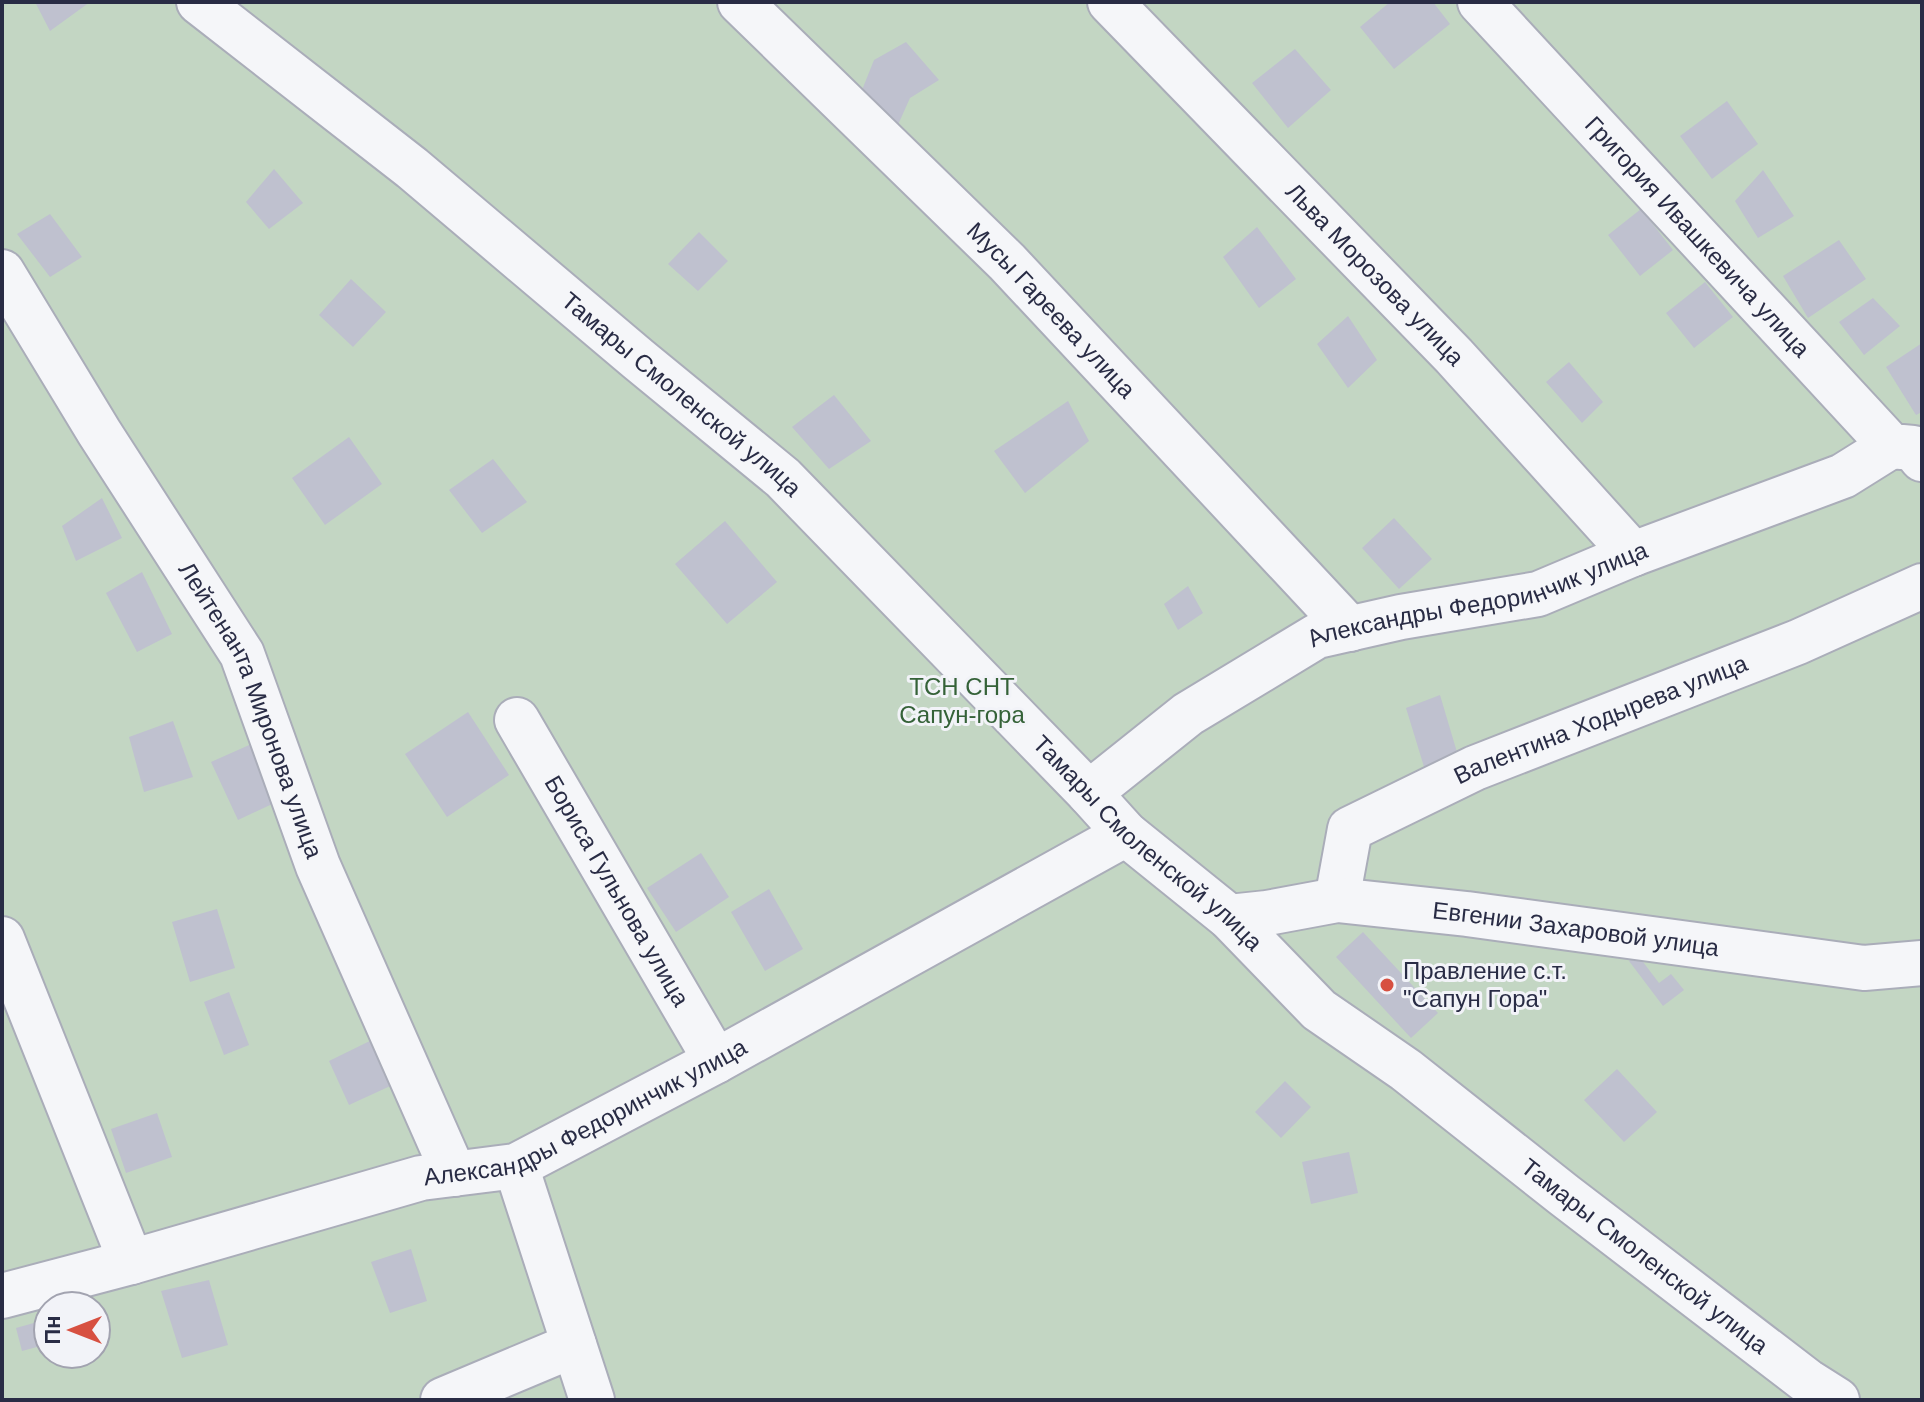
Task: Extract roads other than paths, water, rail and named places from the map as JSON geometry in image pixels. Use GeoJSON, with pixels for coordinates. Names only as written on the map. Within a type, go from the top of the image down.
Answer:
{"type":"FeatureCollection","features":[{"type":"Feature","properties":{"kind":"lane","name":"Тамары Смоленской улица"},"geometry":{"type":"LineString","coordinates":[[199,2],[412,168],[783,478],[1126,834],[1229,917],[1319,1010],[1406,1070],[1564,1195],[1778,1383],[1807,1381],[1837,1400]]}},
{"type":"Feature","properties":{"kind":"lane","name":"Мусы Гареева улица"},"geometry":{"type":"LineString","coordinates":[[740,2],[1007,262],[1350,629]]}},
{"type":"Feature","properties":{"kind":"lane","name":"Льва Морозова улица"},"geometry":{"type":"LineString","coordinates":[[1110,2],[1454,356],[1633,554]]}},
{"type":"Feature","properties":{"kind":"lane","name":"Григория Ивашкевича улица"},"geometry":{"type":"LineString","coordinates":[[1480,2],[1906,452]]}},
{"type":"Feature","properties":{"kind":"lane","name":"Лейтенанта Миронова улица"},"geometry":{"type":"LineString","coordinates":[[2,272],[99,432],[242,654],[318,866],[454,1174]]}},
{"type":"Feature","properties":{"kind":"lane","name":"Александры Федоринчик улица"},"geometry":{"type":"LineString","coordinates":[[1089,793],[1188,714],[1317,636],[1401,617],[1538,594],[1633,554],[1906,452]]}},
{"type":"Feature","properties":{"kind":"lane","name":"Валентина Ходырева улица"},"geometry":{"type":"LineString","coordinates":[[1337,900],[1350,829],[1475,768],[1798,642],[1922,586]]}},
{"type":"Feature","properties":{"kind":"lane","name":"Бориса Гульнова улица"},"geometry":{"type":"LineString","coordinates":[[517,720],[716,1061]]}},
{"type":"Feature","properties":{"kind":"lane","name":"Александры Федоринчик улица"},"geometry":{"type":"LineString","coordinates":[[2,1296],[421,1178],[516,1166],[716,1061],[1126,834]]}},
{"type":"Feature","properties":{"kind":"lane","name":"Евгении Захаровой улица"},"geometry":{"type":"LineString","coordinates":[[1229,917],[1337,900],[1483,916],[1864,968],[1922,963]]}},
{"type":"Feature","properties":{"kind":"lane"},"geometry":{"type":"LineString","coordinates":[[2,939],[131,1262]]}},
{"type":"Feature","properties":{"kind":"lane"},"geometry":{"type":"LineString","coordinates":[[516,1166],[592,1400]]}},
{"type":"Feature","properties":{"kind":"lane"},"geometry":{"type":"LineString","coordinates":[[443,1400],[574,1345]]}},
{"type":"Feature","properties":{"kind":"place","name":"Правление с.т. \"Сапун Гора\""},"geometry":{"type":"Point","coordinates":[1387,985]}},
{"type":"Feature","properties":{"kind":"park label","name":"ТСН СНТ Сапун-гора"},"geometry":{"type":"Point","coordinates":[962,701]}}]}
